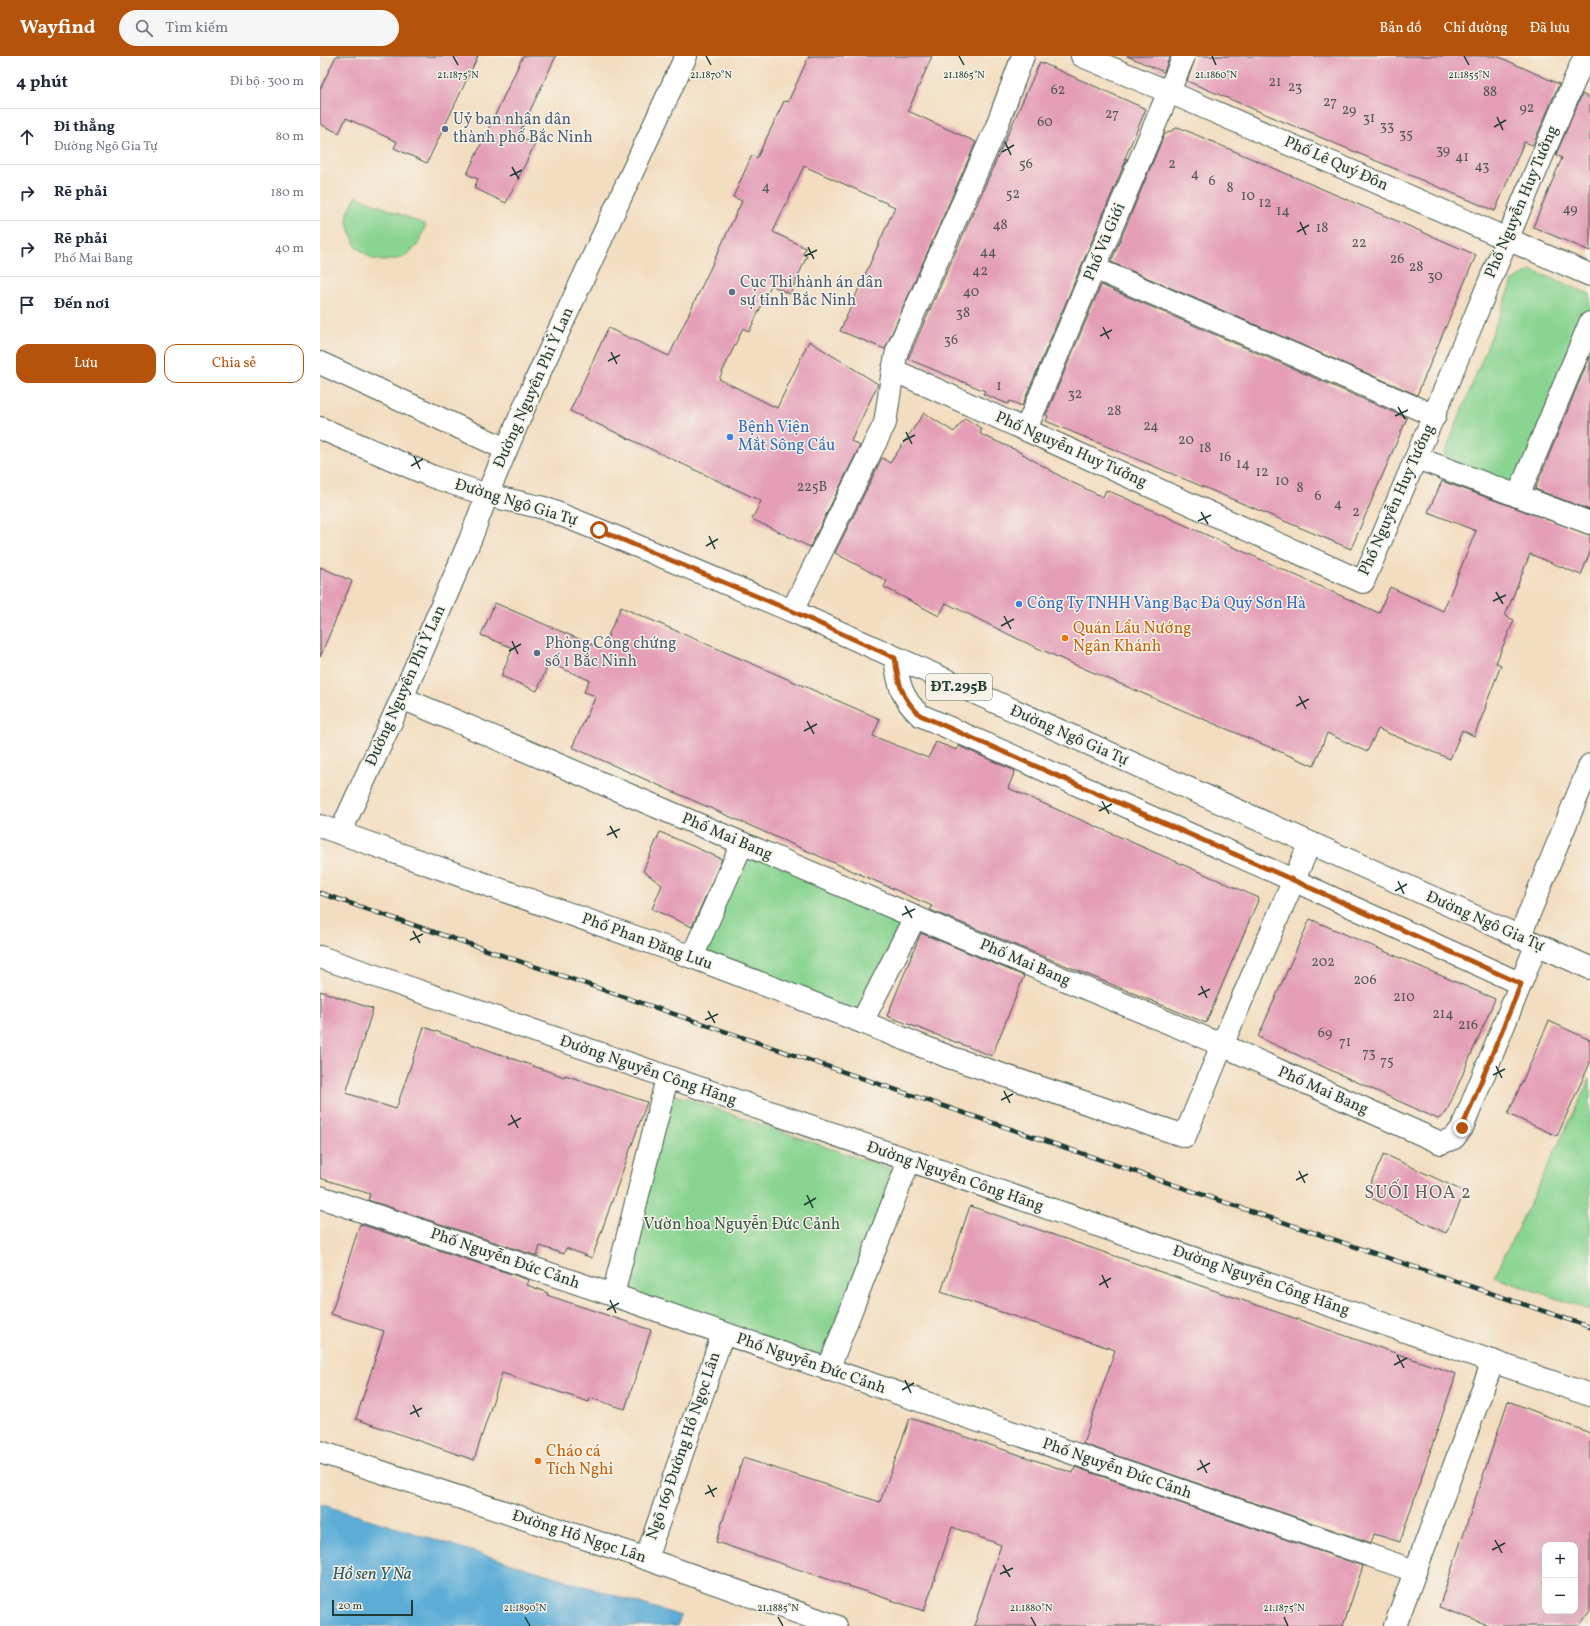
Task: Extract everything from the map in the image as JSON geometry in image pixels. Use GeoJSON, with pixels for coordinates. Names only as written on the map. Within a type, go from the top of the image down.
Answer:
{"type":"FeatureCollection","features":[{"type":"Feature","properties":{"kind":"street","name":"Đường Nguyên Phi Ỷ Lan"},"geometry":{"type":"LineString","coordinates":[[330,829],[402,698],[470,540],[487,495],[535,382],[686,56]]}},
{"type":"Feature","properties":{"kind":"street"},"geometry":{"type":"LineString","coordinates":[[792,611],[885,423],[897,351],[996,128],[1023,56]]}},
{"type":"Feature","properties":{"kind":"street","name":"Phố Lê Quý Đôn"},"geometry":{"type":"LineString","coordinates":[[1082,56],[1169,92],[1590,275]]}},
{"type":"Feature","properties":{"kind":"street","name":"Phố Vũ Giới"},"geometry":{"type":"LineString","coordinates":[[1026,429],[1184,56]]}},
{"type":"Feature","properties":{"kind":"street","name":"Phố Nguyễn Huy Tưởng"},"geometry":{"type":"LineString","coordinates":[[893,370],[1363,582],[1435,416],[1506,238],[1585,56]]}},
{"type":"Feature","properties":{"kind":"street"},"geometry":{"type":"LineString","coordinates":[[1094,268],[1435,416]]}},
{"type":"Feature","properties":{"kind":"street"},"geometry":{"type":"LineString","coordinates":[[1518,496],[1590,323]]}},
{"type":"Feature","properties":{"kind":"street"},"geometry":{"type":"LineString","coordinates":[[320,363],[506,449]]}},
{"type":"Feature","properties":{"kind":"street","name":"Đường Ngô Gia Tự"},"geometry":{"type":"LineString","coordinates":[[320,428],[430,476],[487,495],[544,508],[792,611],[1528,942],[1590,968]]}},
{"type":"Feature","properties":{"kind":"street"},"geometry":{"type":"LineString","coordinates":[[1417,458],[1590,523]]}},
{"type":"Feature","properties":{"kind":"street"},"geometry":{"type":"LineString","coordinates":[[895,658],[898,684],[908,703],[920,715],[1293,880],[1521,984]]}},
{"type":"Feature","properties":{"kind":"street","name":"Phố Mai Bang"},"geometry":{"type":"LineString","coordinates":[[402,698],[742,844],[1222,1045],[1436,1142],[1445,1143],[1454,1138],[1462,1128],[1521,984],[1528,942],[1590,765]]}},
{"type":"Feature","properties":{"kind":"street","name":"Phố Phan Đăng Lưu"},"geometry":{"type":"LineString","coordinates":[[330,829],[692,957],[957,1059],[1185,1136],[1222,1045]]}},
{"type":"Feature","properties":{"kind":"street"},"geometry":{"type":"LineString","coordinates":[[1222,1045],[1310,843]]}},
{"type":"Feature","properties":{"kind":"street"},"geometry":{"type":"LineString","coordinates":[[692,957],[742,844]]}},
{"type":"Feature","properties":{"kind":"street"},"geometry":{"type":"LineString","coordinates":[[862,1022],[915,917]]}},
{"type":"Feature","properties":{"kind":"street","name":"Đường Nguyễn Công Hãng"},"geometry":{"type":"LineString","coordinates":[[320,957],[667,1078],[1590,1395]]}},
{"type":"Feature","properties":{"kind":"street"},"geometry":{"type":"LineString","coordinates":[[613,1295],[667,1078]]}},
{"type":"Feature","properties":{"kind":"street"},"geometry":{"type":"LineString","coordinates":[[828,1370],[909,1161]]}},
{"type":"Feature","properties":{"kind":"street","name":"Phố Nguyễn Đức Cảnh"},"geometry":{"type":"LineString","coordinates":[[320,1196],[613,1295],[1415,1571]]}},
{"type":"Feature","properties":{"kind":"street","name":"Ngõ 169 Đường Hồ Ngọc Lân"},"geometry":{"type":"LineString","coordinates":[[646,1559],[722,1333]]}},
{"type":"Feature","properties":{"kind":"street"},"geometry":{"type":"LineString","coordinates":[[1395,1626],[1493,1361]]}},
{"type":"Feature","properties":{"kind":"street","name":"Đường Hồ Ngọc Lân"},"geometry":{"type":"LineString","coordinates":[[320,1452],[646,1559],[836,1626]]}},
{"type":"Feature","properties":{"kind":"green space"},"geometry":{"type":"Polygon","coordinates":[[[356,196],[426,225],[417,246],[402,258],[383,261],[373,259],[356,247],[347,222],[348,212],[356,196]]]}},
{"type":"Feature","properties":{"kind":"green space"},"geometry":{"type":"Polygon","coordinates":[[[1531,270],[1590,294],[1590,311],[1517,488],[1441,463],[1513,281],[1531,270]]]}},
{"type":"Feature","properties":{"kind":"green space"},"geometry":{"type":"Polygon","coordinates":[[[741,849],[905,920],[861,1015],[701,953],[741,849]]]}},
{"type":"Feature","properties":{"kind":"green space"},"geometry":{"type":"Polygon","coordinates":[[[1590,1079],[1590,1310],[1494,1277],[1590,1079]]]}},
{"type":"Feature","properties":{"kind":"green space","name":"Vườn hoa Nguyễn Đức Cảnh"},"geometry":{"type":"Polygon","coordinates":[[[668,1092],[895,1171],[823,1357],[618,1292],[668,1092]]]}},
{"type":"Feature","properties":{"kind":"water","name":"Hồ sen Y Na"},"geometry":{"type":"Polygon","coordinates":[[[320,1504],[681,1616],[677,1626],[320,1626],[320,1504]]]}},
{"type":"Feature","properties":{"kind":"building"},"geometry":{"type":"Polygon","coordinates":[[[336,56],[478,56],[427,163],[394,148],[397,142],[346,118],[339,133],[320,124],[320,89],[336,56]]]}},
{"type":"Feature","properties":{"kind":"building"},"geometry":{"type":"Polygon","coordinates":[[[523,56],[556,56],[518,136],[535,144],[506,203],[474,188],[478,179],[467,174],[523,56]]]}},
{"type":"Feature","properties":{"kind":"building"},"geometry":{"type":"Polygon","coordinates":[[[809,56],[932,56],[908,111],[976,142],[885,349],[840,331],[895,207],[804,166],[773,232],[806,248],[803,254],[807,256],[790,294],[771,285],[749,332],[743,328],[719,379],[777,408],[809,341],[878,384],[851,441],[860,446],[810,547],[752,519],[761,501],[570,411],[608,328],[669,356],[742,201],[733,197],[752,155],[757,158],[784,101],[788,102],[809,56]]]}},
{"type":"Feature","properties":{"kind":"building"},"geometry":{"type":"Polygon","coordinates":[[[1127,56],[1170,56],[1164,72],[1127,56]]]}},
{"type":"Feature","properties":{"kind":"building"},"geometry":{"type":"Polygon","coordinates":[[[1196,56],[1497,56],[1559,84],[1533,145],[1524,142],[1495,211],[1187,81],[1196,56]]]}},
{"type":"Feature","properties":{"kind":"building"},"geometry":{"type":"Polygon","coordinates":[[[1040,62],[1146,109],[1124,160],[1127,158],[1022,406],[1010,401],[1008,404],[983,394],[985,391],[908,359],[1040,62]]]}},
{"type":"Feature","properties":{"kind":"building"},"geometry":{"type":"Polygon","coordinates":[[[1582,94],[1590,98],[1590,251],[1533,227],[1562,158],[1556,155],[1582,94]]]}},
{"type":"Feature","properties":{"kind":"building"},"geometry":{"type":"Polygon","coordinates":[[[1178,127],[1476,255],[1417,395],[1111,262],[1164,135],[1178,127]]]}},
{"type":"Feature","properties":{"kind":"building"},"geometry":{"type":"Polygon","coordinates":[[[1101,285],[1407,418],[1351,549],[1046,421],[1048,416],[1046,415],[1101,285]]]}},
{"type":"Feature","properties":{"kind":"building"},"geometry":{"type":"Polygon","coordinates":[[[1590,356],[1590,510],[1535,489],[1590,356]]]}},
{"type":"Feature","properties":{"kind":"building"},"geometry":{"type":"Polygon","coordinates":[[[924,413],[954,432],[965,418],[982,429],[980,434],[1016,450],[1067,480],[1103,497],[1106,490],[1123,497],[1379,613],[1390,587],[1443,611],[1476,531],[1428,512],[1442,481],[1590,535],[1590,552],[1581,575],[1530,554],[1505,616],[1514,620],[1496,663],[1501,665],[1486,707],[1474,736],[1462,730],[1450,759],[1378,729],[1367,752],[1327,733],[1314,766],[1064,660],[946,603],[939,616],[884,587],[887,581],[835,553],[882,458],[890,463],[924,413]]]}},
{"type":"Feature","properties":{"kind":"building"},"geometry":{"type":"Polygon","coordinates":[[[320,567],[352,581],[320,657],[320,567]]]}},
{"type":"Feature","properties":{"kind":"building"},"geometry":{"type":"Polygon","coordinates":[[[495,603],[602,649],[621,607],[880,719],[873,736],[928,758],[936,742],[957,750],[959,746],[1015,771],[1008,788],[1259,898],[1206,1023],[930,910],[932,906],[572,747],[596,696],[584,692],[589,680],[549,663],[537,691],[501,676],[513,648],[481,635],[495,603]]]}},
{"type":"Feature","properties":{"kind":"building"},"geometry":{"type":"Polygon","coordinates":[[[660,832],[722,859],[692,927],[652,909],[662,885],[643,871],[660,832]]]}},
{"type":"Feature","properties":{"kind":"building"},"geometry":{"type":"Polygon","coordinates":[[[1310,919],[1495,999],[1446,1113],[1438,1119],[1258,1037],[1310,919]]]}},
{"type":"Feature","properties":{"kind":"building"},"geometry":{"type":"Polygon","coordinates":[[[921,933],[1024,976],[992,1056],[887,1016],[921,933]]]}},
{"type":"Feature","properties":{"kind":"building"},"geometry":{"type":"Polygon","coordinates":[[[320,991],[373,1009],[346,1093],[396,1109],[424,1027],[564,1077],[565,1075],[647,1102],[592,1258],[566,1248],[564,1254],[540,1246],[537,1256],[368,1200],[370,1194],[320,1178],[320,991]]]}},
{"type":"Feature","properties":{"kind":"building"},"geometry":{"type":"Polygon","coordinates":[[[1549,1021],[1590,1040],[1590,1063],[1557,1136],[1508,1114],[1549,1021]]]}},
{"type":"Feature","properties":{"kind":"building"},"geometry":{"type":"Polygon","coordinates":[[[1384,1154],[1465,1192],[1446,1233],[1365,1195],[1384,1154]]]}},
{"type":"Feature","properties":{"kind":"building"},"geometry":{"type":"Polygon","coordinates":[[[970,1206],[1456,1374],[1400,1542],[1374,1534],[1371,1543],[1083,1444],[1115,1350],[941,1292],[970,1206]]]}},
{"type":"Feature","properties":{"kind":"building"},"geometry":{"type":"Polygon","coordinates":[[[360,1224],[529,1280],[527,1285],[548,1293],[547,1295],[651,1330],[625,1409],[590,1398],[589,1402],[502,1373],[474,1460],[356,1419],[384,1331],[331,1314],[360,1224]]]}},
{"type":"Feature","properties":{"kind":"building"},"geometry":{"type":"Polygon","coordinates":[[[1508,1401],[1590,1433],[1590,1611],[1579,1626],[1491,1626],[1439,1607],[1508,1401]]]}},
{"type":"Feature","properties":{"kind":"building"},"geometry":{"type":"Polygon","coordinates":[[[910,1418],[1073,1473],[1075,1467],[1363,1566],[1343,1626],[974,1626],[1001,1545],[952,1527],[924,1611],[716,1542],[743,1458],[880,1502],[910,1418]]]}},
{"type":"Feature","properties":{"kind":"railway"},"geometry":{"type":"LineString","coordinates":[[320,893],[1590,1327]]}},
{"type":"Feature","properties":{"kind":"place","name":"Uỷ ban nhân dân thành phố Bắc Ninh"},"geometry":{"type":"Point","coordinates":[445,129]}},
{"type":"Feature","properties":{"kind":"place","name":"Cục Thi hành án dân sự tỉnh Bắc Ninh"},"geometry":{"type":"Point","coordinates":[732,292]}},
{"type":"Feature","properties":{"kind":"place","name":"Bệnh Viện Mắt Sông Cầu"},"geometry":{"type":"Point","coordinates":[730,437]}},
{"type":"Feature","properties":{"kind":"place","name":"Công Ty TNHH Vàng Bạc Đá Quý Sơn Hà"},"geometry":{"type":"Point","coordinates":[1019,604]}},
{"type":"Feature","properties":{"kind":"place","name":"Quán Lẩu Nướng Ngân Khánh"},"geometry":{"type":"Point","coordinates":[1065,638]}},
{"type":"Feature","properties":{"kind":"place","name":"Phòng Công chứng số 1 Bắc Ninh"},"geometry":{"type":"Point","coordinates":[537,653]}},
{"type":"Feature","properties":{"kind":"place","name":"Cháo cá Tích Nghi"},"geometry":{"type":"Point","coordinates":[538,1461]}},
{"type":"Feature","properties":{"kind":"district","name":"SUỐI HOA 2"},"geometry":{"type":"Point","coordinates":[1418,1193]}},
{"type":"Feature","properties":{"kind":"route"},"geometry":{"type":"LineString","coordinates":[[599,530],[792,611],[895,658],[898,684],[908,703],[920,715],[1293,880],[1521,984],[1462,1128]]}}]}
